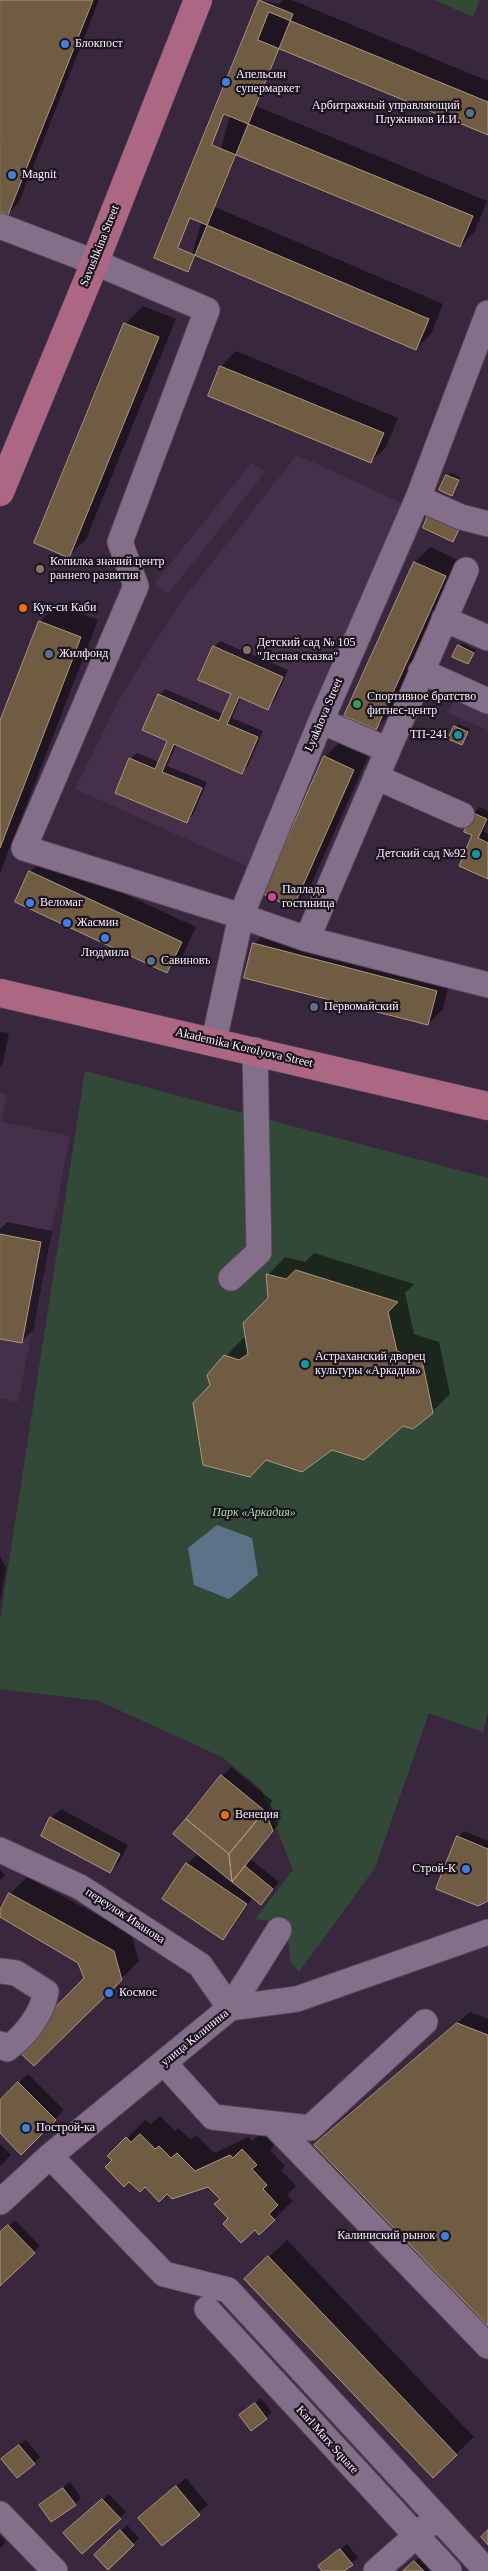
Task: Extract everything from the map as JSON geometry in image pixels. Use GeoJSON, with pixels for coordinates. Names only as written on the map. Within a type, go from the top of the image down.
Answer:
{"type":"FeatureCollection","features":[{"type":"Feature","properties":{"kind":"main road","name":"Savushkina Street"},"geometry":{"type":"LineString","coordinates":[[0,492],[198,0]]}},
{"type":"Feature","properties":{"kind":"main road","name":"Akademika Korolyova Street"},"geometry":{"type":"LineString","coordinates":[[0,993],[255,1050],[488,1106]]}},
{"type":"Feature","properties":{"kind":"street"},"geometry":{"type":"LineString","coordinates":[[0,226],[94,262],[208,310],[120,542],[136,586],[24,848],[241,916],[307,939],[488,985]]}},
{"type":"Feature","properties":{"kind":"street","name":"Lyakhova Street"},"geometry":{"type":"LineString","coordinates":[[214,1041],[241,916],[321,721],[418,498],[488,313]]}},
{"type":"Feature","properties":{"kind":"street"},"geometry":{"type":"LineString","coordinates":[[418,498],[460,517],[488,524]]}},
{"type":"Feature","properties":{"kind":"street"},"geometry":{"type":"LineString","coordinates":[[307,939],[466,570]]}},
{"type":"Feature","properties":{"kind":"street"},"geometry":{"type":"LineString","coordinates":[[444,619],[488,638]]}},
{"type":"Feature","properties":{"kind":"street"},"geometry":{"type":"LineString","coordinates":[[421,671],[488,700]]}},
{"type":"Feature","properties":{"kind":"street"},"geometry":{"type":"LineString","coordinates":[[321,721],[388,750]]}},
{"type":"Feature","properties":{"kind":"street"},"geometry":{"type":"LineString","coordinates":[[376,777],[462,815]]}},
{"type":"Feature","properties":{"kind":"street"},"geometry":{"type":"LineString","coordinates":[[231,1278],[258,1252],[255,1050]]}},
{"type":"Feature","properties":{"kind":"street","name":"переулок Иванова"},"geometry":{"type":"LineString","coordinates":[[0,1850],[80,1887],[200,1965],[230,2008]]}},
{"type":"Feature","properties":{"kind":"street"},"geometry":{"type":"LineString","coordinates":[[230,2008],[278,1930]]}},
{"type":"Feature","properties":{"kind":"street","name":"улица Калинина"},"geometry":{"type":"LineString","coordinates":[[0,2202],[50,2156],[230,2008],[297,1999],[488,1932]]}},
{"type":"Feature","properties":{"kind":"street"},"geometry":{"type":"LineString","coordinates":[[0,1971],[16,1973],[46,1992],[43,2008],[26,2030],[7,2049],[0,2044]]}},
{"type":"Feature","properties":{"kind":"street"},"geometry":{"type":"LineString","coordinates":[[164,2063],[213,2117],[310,2128],[425,2022]]}},
{"type":"Feature","properties":{"kind":"street"},"geometry":{"type":"LineString","coordinates":[[273,2124],[488,2346]]}},
{"type":"Feature","properties":{"kind":"street"},"geometry":{"type":"LineString","coordinates":[[50,2156],[164,2274],[228,2290],[488,2571]]}},
{"type":"Feature","properties":{"kind":"street","name":"Karl Marx Square"},"geometry":{"type":"LineString","coordinates":[[207,2309],[449,2571]]}},
{"type":"Feature","properties":{"kind":"street"},"geometry":{"type":"LineString","coordinates":[[0,2514],[55,2571]]}},
{"type":"Feature","properties":{"kind":"street"},"geometry":{"type":"LineString","coordinates":[[376,2571],[437,2517]]}},
{"type":"Feature","properties":{"kind":"shaded area","name":"Детский сад № 105 \"Лесная сказка\""},"geometry":{"type":"Polygon","coordinates":[[[297,455],[406,505],[249,867],[75,789],[121,696],[180,603],[297,455]]]}},
{"type":"Feature","properties":{"kind":"shaded area"},"geometry":{"type":"Polygon","coordinates":[[[252,462],[265,472],[168,594],[155,583],[252,462]]]}},
{"type":"Feature","properties":{"kind":"shaded area"},"geometry":{"type":"Polygon","coordinates":[[[454,698],[488,713],[488,730],[448,713],[454,698]]]}},
{"type":"Feature","properties":{"kind":"shaded area"},"geometry":{"type":"Polygon","coordinates":[[[0,1093],[7,1094],[2,1122],[70,1136],[18,1402],[0,1398],[0,1093]]]}},
{"type":"Feature","properties":{"kind":"green space"},"geometry":{"type":"Polygon","coordinates":[[[434,0],[480,0],[473,17],[434,0]]]}},
{"type":"Feature","properties":{"kind":"green space","name":"Парк «Аркадия»"},"geometry":{"type":"Polygon","coordinates":[[[85,1071],[488,1178],[488,1712],[483,1732],[429,1713],[375,1868],[299,1972],[291,1963],[288,1940],[270,1921],[255,1919],[293,1870],[261,1789],[222,1757],[99,1701],[0,1689],[0,1620],[85,1071]]]}},
{"type":"Feature","properties":{"kind":"water"},"geometry":{"type":"Polygon","coordinates":[[[217,1525],[252,1538],[258,1575],[229,1599],[194,1585],[188,1548],[217,1525]]]}},
{"type":"Feature","properties":{"kind":"building"},"geometry":{"type":"Polygon","coordinates":[[[0,0],[93,0],[8,215],[0,212],[0,0]]]}},
{"type":"Feature","properties":{"kind":"building"},"geometry":{"type":"Polygon","coordinates":[[[259,0],[293,14],[188,272],[154,258],[259,0]]]}},
{"type":"Feature","properties":{"kind":"building"},"geometry":{"type":"Polygon","coordinates":[[[269,12],[488,102],[488,135],[258,40],[269,12]]]}},
{"type":"Feature","properties":{"kind":"building"},"geometry":{"type":"Polygon","coordinates":[[[224,114],[473,216],[460,247],[212,145],[224,114]]]}},
{"type":"Feature","properties":{"kind":"building"},"geometry":{"type":"Polygon","coordinates":[[[190,218],[429,319],[416,350],[178,248],[190,218]]]}},
{"type":"Feature","properties":{"kind":"building"},"geometry":{"type":"Polygon","coordinates":[[[124,323],[159,337],[69,558],[34,543],[124,323]]]}},
{"type":"Feature","properties":{"kind":"building"},"geometry":{"type":"Polygon","coordinates":[[[220,366],[384,433],[371,463],[208,396],[220,366]]]}},
{"type":"Feature","properties":{"kind":"building"},"geometry":{"type":"Polygon","coordinates":[[[446,475],[459,480],[452,496],[439,490],[446,475]]]}},
{"type":"Feature","properties":{"kind":"building"},"geometry":{"type":"Polygon","coordinates":[[[428,515],[459,529],[453,542],[423,528],[428,515]]]}},
{"type":"Feature","properties":{"kind":"building"},"geometry":{"type":"Polygon","coordinates":[[[414,562],[446,576],[376,730],[344,716],[414,562]]]}},
{"type":"Feature","properties":{"kind":"building"},"geometry":{"type":"Polygon","coordinates":[[[39,621],[81,637],[0,848],[0,721],[39,621]]]}},
{"type":"Feature","properties":{"kind":"building"},"geometry":{"type":"Polygon","coordinates":[[[458,645],[474,653],[468,664],[452,657],[458,645]]]}},
{"type":"Feature","properties":{"kind":"building"},"geometry":{"type":"Polygon","coordinates":[[[213,646],[283,677],[268,710],[239,697],[227,724],[258,737],[242,774],[174,744],[162,772],[202,788],[187,823],[115,793],[129,758],[155,769],[167,741],[142,730],[158,694],[219,721],[231,694],[198,680],[213,646]]]}},
{"type":"Feature","properties":{"kind":"building","name":"ТП-241"},"geometry":{"type":"Polygon","coordinates":[[[454,726],[468,732],[462,745],[448,739],[454,726]]]}},
{"type":"Feature","properties":{"kind":"building"},"geometry":{"type":"Polygon","coordinates":[[[324,756],[354,770],[293,908],[263,894],[324,756]]]}},
{"type":"Feature","properties":{"kind":"building","name":"Детский сад №92"},"geometry":{"type":"Polygon","coordinates":[[[473,813],[487,819],[478,838],[488,843],[488,879],[459,866],[472,835],[464,832],[473,813]]]}},
{"type":"Feature","properties":{"kind":"building"},"geometry":{"type":"Polygon","coordinates":[[[29,871],[182,942],[167,973],[15,902],[29,871]]]}},
{"type":"Feature","properties":{"kind":"building"},"geometry":{"type":"Polygon","coordinates":[[[253,943],[437,991],[428,1025],[244,978],[253,943]]]}},
{"type":"Feature","properties":{"kind":"building"},"geometry":{"type":"Polygon","coordinates":[[[0,1234],[41,1242],[22,1343],[0,1339],[0,1234]]]}},
{"type":"Feature","properties":{"kind":"building"},"geometry":{"type":"Polygon","coordinates":[[[296,1270],[398,1302],[388,1312],[397,1351],[422,1360],[433,1413],[413,1429],[403,1426],[364,1460],[332,1450],[302,1472],[266,1460],[250,1477],[203,1465],[193,1403],[210,1385],[207,1375],[224,1355],[239,1360],[248,1354],[243,1323],[268,1298],[266,1274],[286,1279],[296,1270]]]}},
{"type":"Feature","properties":{"kind":"building"},"geometry":{"type":"Polygon","coordinates":[[[221,1775],[265,1811],[229,1854],[186,1819],[221,1775]]]}},
{"type":"Feature","properties":{"kind":"building"},"geometry":{"type":"Polygon","coordinates":[[[265,1811],[273,1831],[232,1882],[229,1854],[265,1811]]]}},
{"type":"Feature","properties":{"kind":"building"},"geometry":{"type":"Polygon","coordinates":[[[50,1817],[120,1854],[110,1873],[41,1836],[50,1817]]]}},
{"type":"Feature","properties":{"kind":"building"},"geometry":{"type":"Polygon","coordinates":[[[186,1819],[229,1854],[232,1882],[173,1834],[186,1819]]]}},
{"type":"Feature","properties":{"kind":"building","name":"Строй-К"},"geometry":{"type":"Polygon","coordinates":[[[457,1836],[488,1849],[488,1901],[478,1906],[436,1889],[457,1836]]]}},
{"type":"Feature","properties":{"kind":"building"},"geometry":{"type":"Polygon","coordinates":[[[186,1863],[247,1904],[223,1940],[162,1899],[186,1863]]]}},
{"type":"Feature","properties":{"kind":"building"},"geometry":{"type":"Polygon","coordinates":[[[245,1866],[273,1889],[261,1905],[232,1882],[245,1866]]]}},
{"type":"Feature","properties":{"kind":"building"},"geometry":{"type":"Polygon","coordinates":[[[9,1893],[114,1951],[122,1980],[34,2066],[15,2048],[84,1978],[78,1963],[0,1917],[0,1910],[9,1893]]]}},
{"type":"Feature","properties":{"kind":"building","name":"Калиниский рынок"},"geometry":{"type":"Polygon","coordinates":[[[457,2023],[488,2035],[488,2326],[314,2145],[457,2023]]]}},
{"type":"Feature","properties":{"kind":"building"},"geometry":{"type":"Polygon","coordinates":[[[18,2082],[56,2120],[21,2155],[0,2133],[0,2100],[18,2082]]]}},
{"type":"Feature","properties":{"kind":"building"},"geometry":{"type":"Polygon","coordinates":[[[140,2134],[155,2149],[159,2146],[171,2158],[177,2153],[195,2171],[230,2155],[233,2158],[242,2149],[257,2165],[252,2169],[267,2185],[263,2189],[278,2205],[269,2214],[275,2220],[259,2235],[255,2230],[241,2243],[223,2224],[228,2218],[214,2204],[220,2199],[208,2187],[172,2199],[167,2194],[159,2202],[145,2187],[140,2192],[129,2182],[124,2187],[105,2167],[112,2160],[107,2156],[126,2137],[131,2142],[140,2134]]]}},
{"type":"Feature","properties":{"kind":"building"},"geometry":{"type":"Polygon","coordinates":[[[8,2225],[35,2253],[0,2286],[0,2232],[8,2225]]]}},
{"type":"Feature","properties":{"kind":"building"},"geometry":{"type":"Polygon","coordinates":[[[268,2256],[457,2455],[433,2478],[244,2279],[268,2256]]]}},
{"type":"Feature","properties":{"kind":"building"},"geometry":{"type":"Polygon","coordinates":[[[255,2403],[267,2419],[251,2431],[239,2415],[255,2403]]]}},
{"type":"Feature","properties":{"kind":"building"},"geometry":{"type":"Polygon","coordinates":[[[19,2445],[35,2464],[17,2478],[1,2459],[19,2445]]]}},
{"type":"Feature","properties":{"kind":"building"},"geometry":{"type":"Polygon","coordinates":[[[176,2486],[200,2515],[162,2546],[138,2518],[176,2486]]]}},
{"type":"Feature","properties":{"kind":"building"},"geometry":{"type":"Polygon","coordinates":[[[63,2488],[76,2505],[51,2522],[39,2505],[63,2488]]]}},
{"type":"Feature","properties":{"kind":"building"},"geometry":{"type":"Polygon","coordinates":[[[102,2499],[121,2519],[82,2554],[63,2533],[102,2499]]]}},
{"type":"Feature","properties":{"kind":"building"},"geometry":{"type":"Polygon","coordinates":[[[120,2530],[134,2545],[108,2570],[94,2555],[120,2530]]]}},
{"type":"Feature","properties":{"kind":"building"},"geometry":{"type":"Polygon","coordinates":[[[488,2530],[488,2545],[481,2537],[488,2530]]]}},
{"type":"Feature","properties":{"kind":"building"},"geometry":{"type":"Polygon","coordinates":[[[340,2549],[353,2565],[344,2571],[322,2571],[318,2566],[340,2549]]]}},
{"type":"Feature","properties":{"kind":"building"},"geometry":{"type":"Polygon","coordinates":[[[414,2561],[424,2571],[403,2571],[414,2561]]]}},
{"type":"Feature","properties":{"kind":"place","name":"Блокпост"},"geometry":{"type":"Point","coordinates":[65,44]}},
{"type":"Feature","properties":{"kind":"place","name":"Апельсин супермаркет"},"geometry":{"type":"Point","coordinates":[226,82]}},
{"type":"Feature","properties":{"kind":"place","name":"Арбитражный управляющий Плужников И.И."},"geometry":{"type":"Point","coordinates":[470,113]}},
{"type":"Feature","properties":{"kind":"place","name":"Magnit"},"geometry":{"type":"Point","coordinates":[12,175]}},
{"type":"Feature","properties":{"kind":"place","name":"Копилка знаний центр раннего развития"},"geometry":{"type":"Point","coordinates":[40,569]}},
{"type":"Feature","properties":{"kind":"place","name":"Кук-си Каби"},"geometry":{"type":"Point","coordinates":[23,608]}},
{"type":"Feature","properties":{"kind":"place","name":"Детский сад № 105 \"Лесная сказка\""},"geometry":{"type":"Point","coordinates":[247,650]}},
{"type":"Feature","properties":{"kind":"place","name":"Жилфонд"},"geometry":{"type":"Point","coordinates":[49,654]}},
{"type":"Feature","properties":{"kind":"place","name":"Спортивное братство фитнес-центр"},"geometry":{"type":"Point","coordinates":[357,704]}},
{"type":"Feature","properties":{"kind":"place","name":"ТП-241"},"geometry":{"type":"Point","coordinates":[458,735]}},
{"type":"Feature","properties":{"kind":"place","name":"Детский сад №92"},"geometry":{"type":"Point","coordinates":[476,854]}},
{"type":"Feature","properties":{"kind":"place","name":"Паллада гостиница"},"geometry":{"type":"Point","coordinates":[272,897]}},
{"type":"Feature","properties":{"kind":"place","name":"Веломаг"},"geometry":{"type":"Point","coordinates":[30,903]}},
{"type":"Feature","properties":{"kind":"place","name":"Жасмин"},"geometry":{"type":"Point","coordinates":[67,923]}},
{"type":"Feature","properties":{"kind":"place","name":"Людмила"},"geometry":{"type":"Point","coordinates":[105,938]}},
{"type":"Feature","properties":{"kind":"place","name":"Савиновъ"},"geometry":{"type":"Point","coordinates":[151,961]}},
{"type":"Feature","properties":{"kind":"place","name":"Первомайский"},"geometry":{"type":"Point","coordinates":[314,1007]}},
{"type":"Feature","properties":{"kind":"place","name":"Астраханский дворец культуры «Аркадия»"},"geometry":{"type":"Point","coordinates":[305,1364]}},
{"type":"Feature","properties":{"kind":"place","name":"Венеция"},"geometry":{"type":"Point","coordinates":[225,1815]}},
{"type":"Feature","properties":{"kind":"place","name":"Строй-К"},"geometry":{"type":"Point","coordinates":[466,1869]}},
{"type":"Feature","properties":{"kind":"place","name":"Космос"},"geometry":{"type":"Point","coordinates":[109,1993]}},
{"type":"Feature","properties":{"kind":"place","name":"Построй-ка"},"geometry":{"type":"Point","coordinates":[26,2128]}},
{"type":"Feature","properties":{"kind":"place","name":"Калиниский рынок"},"geometry":{"type":"Point","coordinates":[445,2236]}}]}
